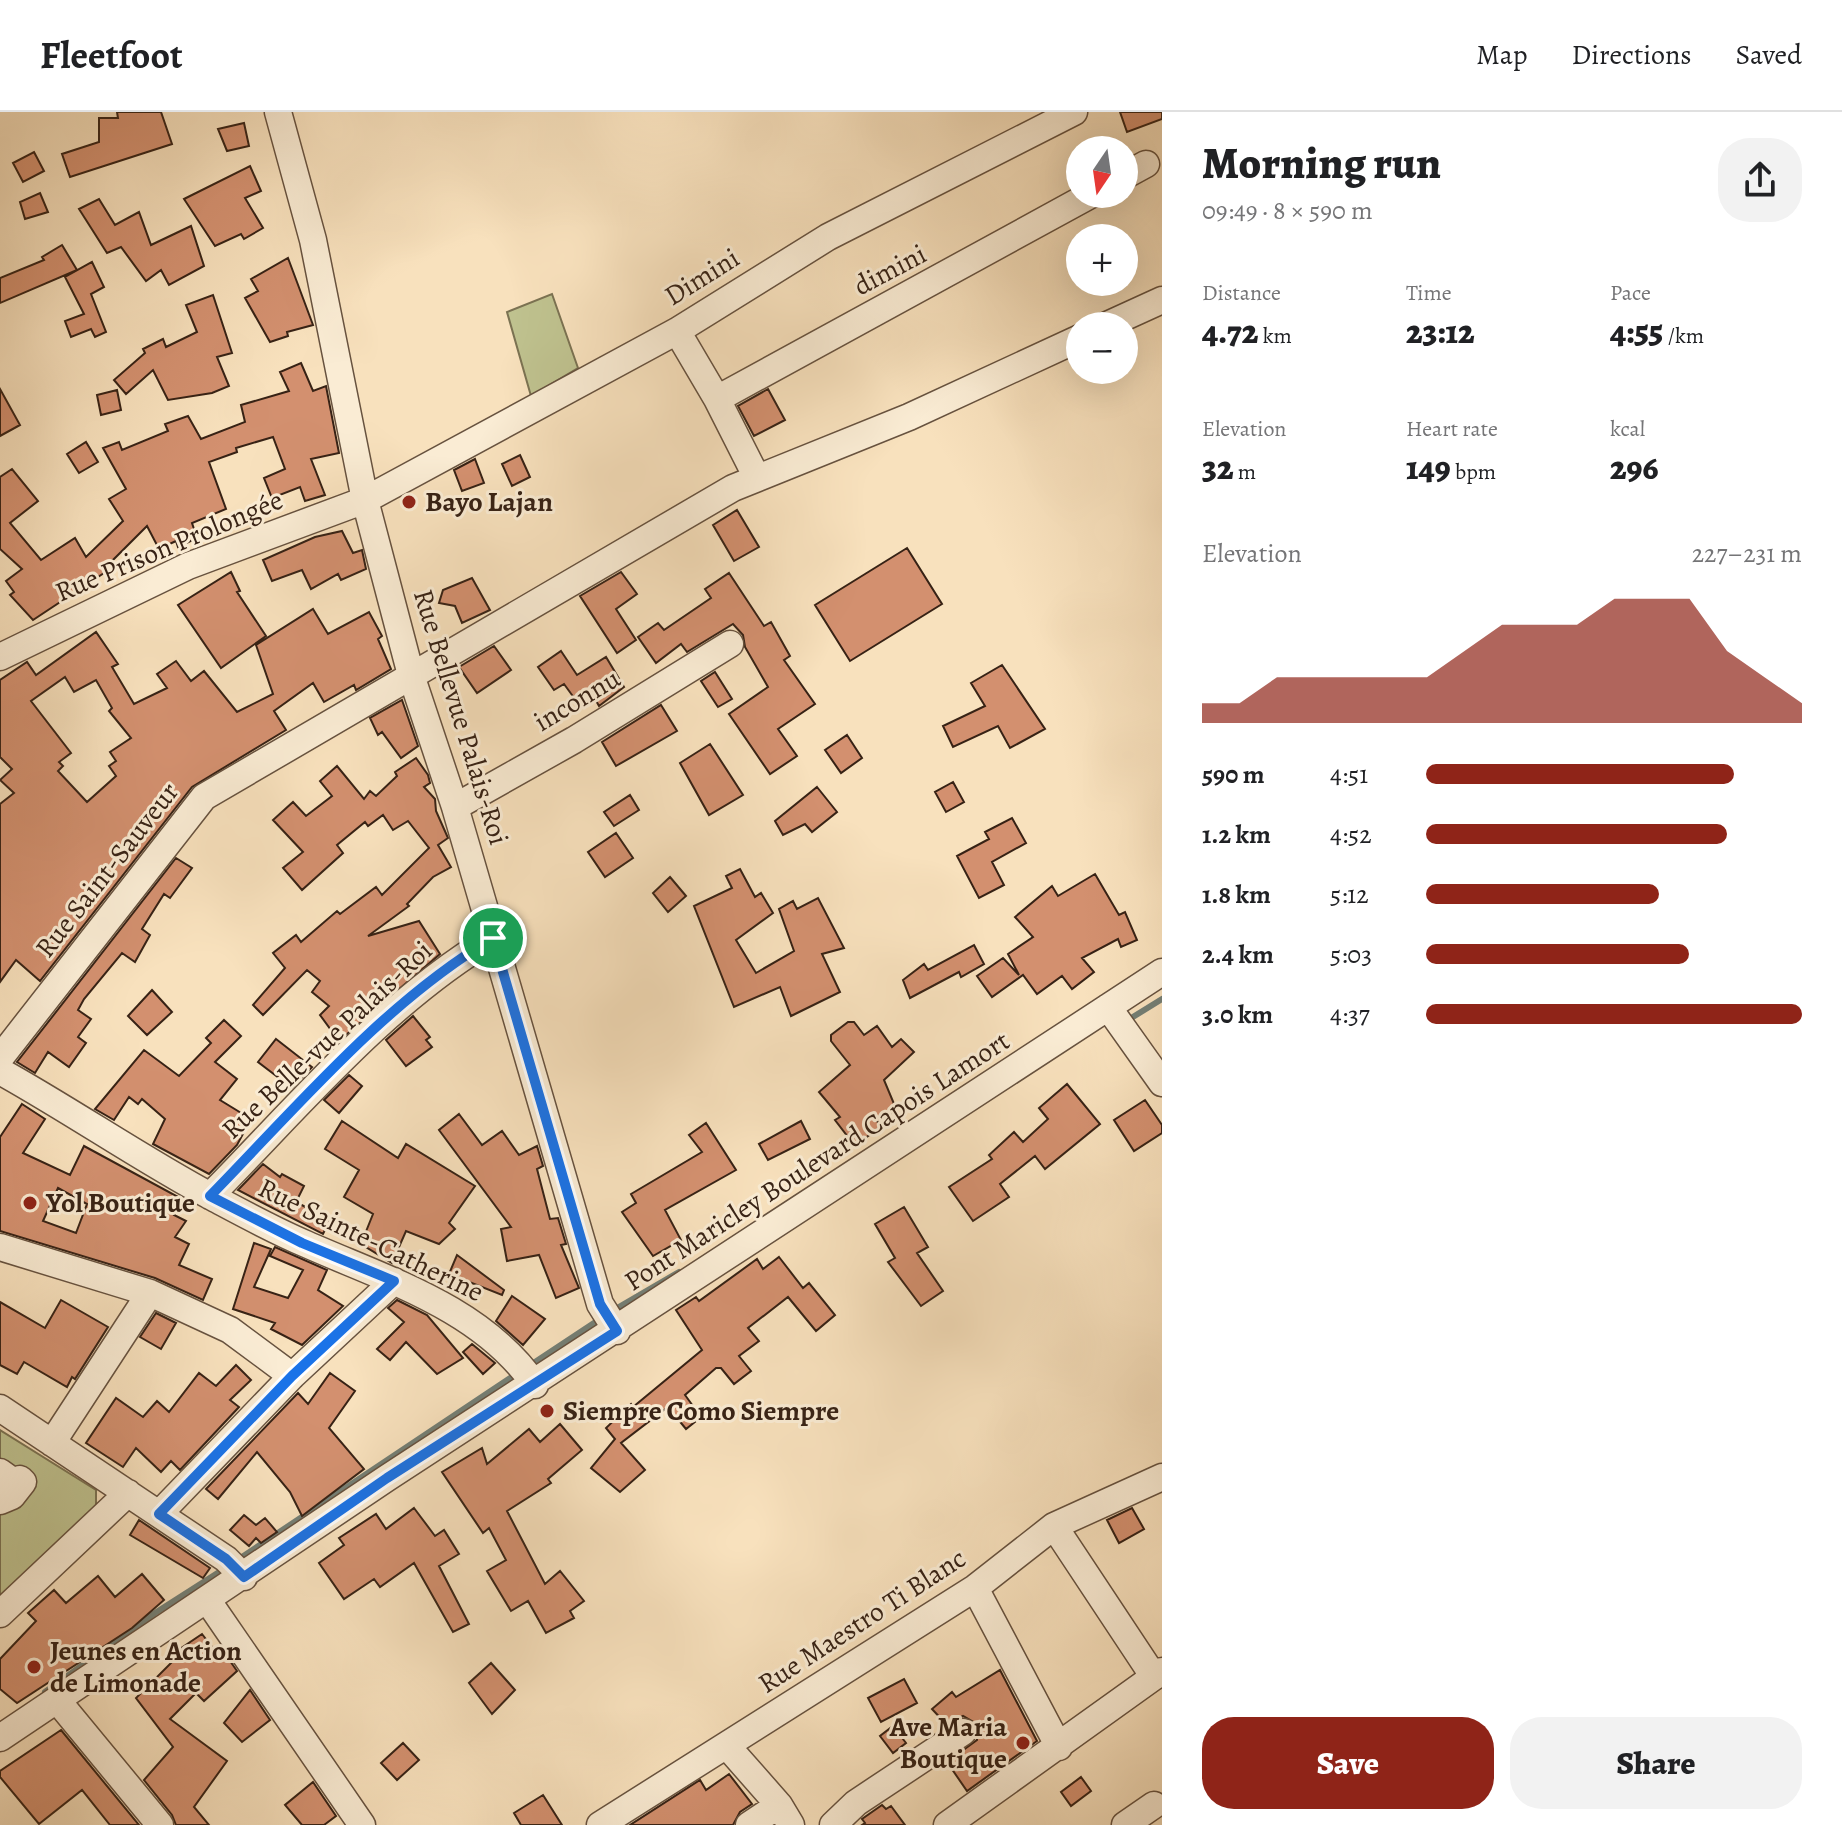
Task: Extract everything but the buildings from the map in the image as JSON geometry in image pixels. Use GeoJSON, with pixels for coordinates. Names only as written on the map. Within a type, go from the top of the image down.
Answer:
{"type":"FeatureCollection","features":[{"type":"Feature","properties":{"kind":"street","name":"Rue Bellevue Palais-Roi"},"geometry":{"type":"LineString","coordinates":[[278,112],[313,240],[365,500],[411,675],[455,807],[610,1319]]}},
{"type":"Feature","properties":{"kind":"street","name":"Dimini"},"geometry":{"type":"LineString","coordinates":[[365,500],[677,331],[828,237],[1074,112]]}},
{"type":"Feature","properties":{"kind":"street","name":"dimini"},"geometry":{"type":"LineString","coordinates":[[717,399],[1066,208]]}},
{"type":"Feature","properties":{"kind":"street"},"geometry":{"type":"LineString","coordinates":[[1136,312],[1162,300]]}},
{"type":"Feature","properties":{"kind":"street","name":"dimini"},"geometry":{"type":"LineString","coordinates":[[677,331],[717,399],[757,478]]}},
{"type":"Feature","properties":{"kind":"street"},"geometry":{"type":"LineString","coordinates":[[411,675],[733,488],[909,417],[1066,344]]}},
{"type":"Feature","properties":{"kind":"street","name":"Rue Prison Prolongée"},"geometry":{"type":"LineString","coordinates":[[0,657],[29,640],[188,566],[365,500]]}},
{"type":"Feature","properties":{"kind":"street","name":"inconnu"},"geometry":{"type":"LineString","coordinates":[[455,807],[574,740],[730,644]]}},
{"type":"Feature","properties":{"kind":"street","name":"Rue Saint-Sauveur"},"geometry":{"type":"LineString","coordinates":[[0,1058],[204,797],[411,675]]}},
{"type":"Feature","properties":{"kind":"street","name":"Rue Belle-vue Palais-Roi"},"geometry":{"type":"LineString","coordinates":[[210,1196],[388,1018],[445,967],[493,938]]}},
{"type":"Feature","properties":{"kind":"street","name":"Pont Maricley Boulevard Capois Lamort"},"geometry":{"type":"LineString","coordinates":[[0,1738],[208,1601],[236,1568],[387,1478],[527,1373],[1162,972]]}},
{"type":"Feature","properties":{"kind":"street"},"geometry":{"type":"LineString","coordinates":[[1108,1007],[1162,1083]]}},
{"type":"Feature","properties":{"kind":"street","name":"Rue Sainte-Catherine"},"geometry":{"type":"LineString","coordinates":[[0,1071],[210,1196],[302,1243],[394,1281],[463,1316],[527,1373]]}},
{"type":"Feature","properties":{"kind":"street"},"geometry":{"type":"LineString","coordinates":[[0,1247],[150,1293],[230,1330],[292,1376]]}},
{"type":"Feature","properties":{"kind":"street"},"geometry":{"type":"LineString","coordinates":[[159,1514],[292,1376],[394,1281]]}},
{"type":"Feature","properties":{"kind":"street"},"geometry":{"type":"LineString","coordinates":[[52,1443],[150,1293]]}},
{"type":"Feature","properties":{"kind":"street"},"geometry":{"type":"LineString","coordinates":[[0,1408],[236,1568]]}},
{"type":"Feature","properties":{"kind":"street"},"geometry":{"type":"LineString","coordinates":[[0,1472],[14,1482],[20,1479],[23,1482],[12,1496],[0,1501]]}},
{"type":"Feature","properties":{"kind":"street","name":"Rue Maestro Ti Blanc"},"geometry":{"type":"LineString","coordinates":[[600,1825],[975,1588],[1054,1526],[1162,1477]]}},
{"type":"Feature","properties":{"kind":"street"},"geometry":{"type":"LineString","coordinates":[[0,1614],[128,1493]]}},
{"type":"Feature","properties":{"kind":"street"},"geometry":{"type":"LineString","coordinates":[[947,1825],[1158,1674],[1054,1526]]}},
{"type":"Feature","properties":{"kind":"street"},"geometry":{"type":"LineString","coordinates":[[975,1588],[1059,1747]]}},
{"type":"Feature","properties":{"kind":"street"},"geometry":{"type":"LineString","coordinates":[[208,1601],[362,1825]]}},
{"type":"Feature","properties":{"kind":"street"},"geometry":{"type":"LineString","coordinates":[[57,1700],[160,1825]]}},
{"type":"Feature","properties":{"kind":"street"},"geometry":{"type":"LineString","coordinates":[[833,1825],[856,1803],[963,1732]]}},
{"type":"Feature","properties":{"kind":"street"},"geometry":{"type":"LineString","coordinates":[[727,1746],[785,1815],[749,1825]]}},
{"type":"Feature","properties":{"kind":"street"},"geometry":{"type":"LineString","coordinates":[[1125,1825],[1154,1805]]}},
{"type":"Feature","properties":{"kind":"green space"},"geometry":{"type":"Polygon","coordinates":[[[552,294],[578,368],[531,396],[507,312],[552,294]]]}},
{"type":"Feature","properties":{"kind":"green space"},"geometry":{"type":"Polygon","coordinates":[[[0,1430],[96,1490],[96,1507],[0,1600],[0,1430]]]}},
{"type":"Feature","properties":{"kind":"waterway"},"geometry":{"type":"LineString","coordinates":[[1128,1020],[1162,999]]}},
{"type":"Feature","properties":{"kind":"waterway"},"geometry":{"type":"LineString","coordinates":[[612,1311],[679,1272]]}},
{"type":"Feature","properties":{"kind":"waterway"},"geometry":{"type":"LineString","coordinates":[[529,1366],[600,1319]]}},
{"type":"Feature","properties":{"kind":"waterway"},"geometry":{"type":"LineString","coordinates":[[236,1561],[516,1374]]}},
{"type":"Feature","properties":{"kind":"waterway"},"geometry":{"type":"LineString","coordinates":[[45,1692],[155,1613],[227,1567]]}},
{"type":"Feature","properties":{"kind":"place","name":"Bayo Lajan"},"geometry":{"type":"Point","coordinates":[409,502]}},
{"type":"Feature","properties":{"kind":"place","name":"Yol Boutique"},"geometry":{"type":"Point","coordinates":[30,1203]}},
{"type":"Feature","properties":{"kind":"place","name":"Siempre Como Siempre"},"geometry":{"type":"Point","coordinates":[547,1411]}},
{"type":"Feature","properties":{"kind":"place","name":"Jeunes en Action de Limonade"},"geometry":{"type":"Point","coordinates":[34,1667]}},
{"type":"Feature","properties":{"kind":"place","name":"Ave Maria Boutique"},"geometry":{"type":"Point","coordinates":[1023,1743]}},
{"type":"Feature","properties":{"kind":"route"},"geometry":{"type":"LineString","coordinates":[[493,938],[600,1304],[617,1331],[387,1478],[244,1577],[226,1559],[159,1514],[292,1376],[394,1281],[302,1243],[210,1196],[388,1018],[445,967],[493,938]]}}]}
